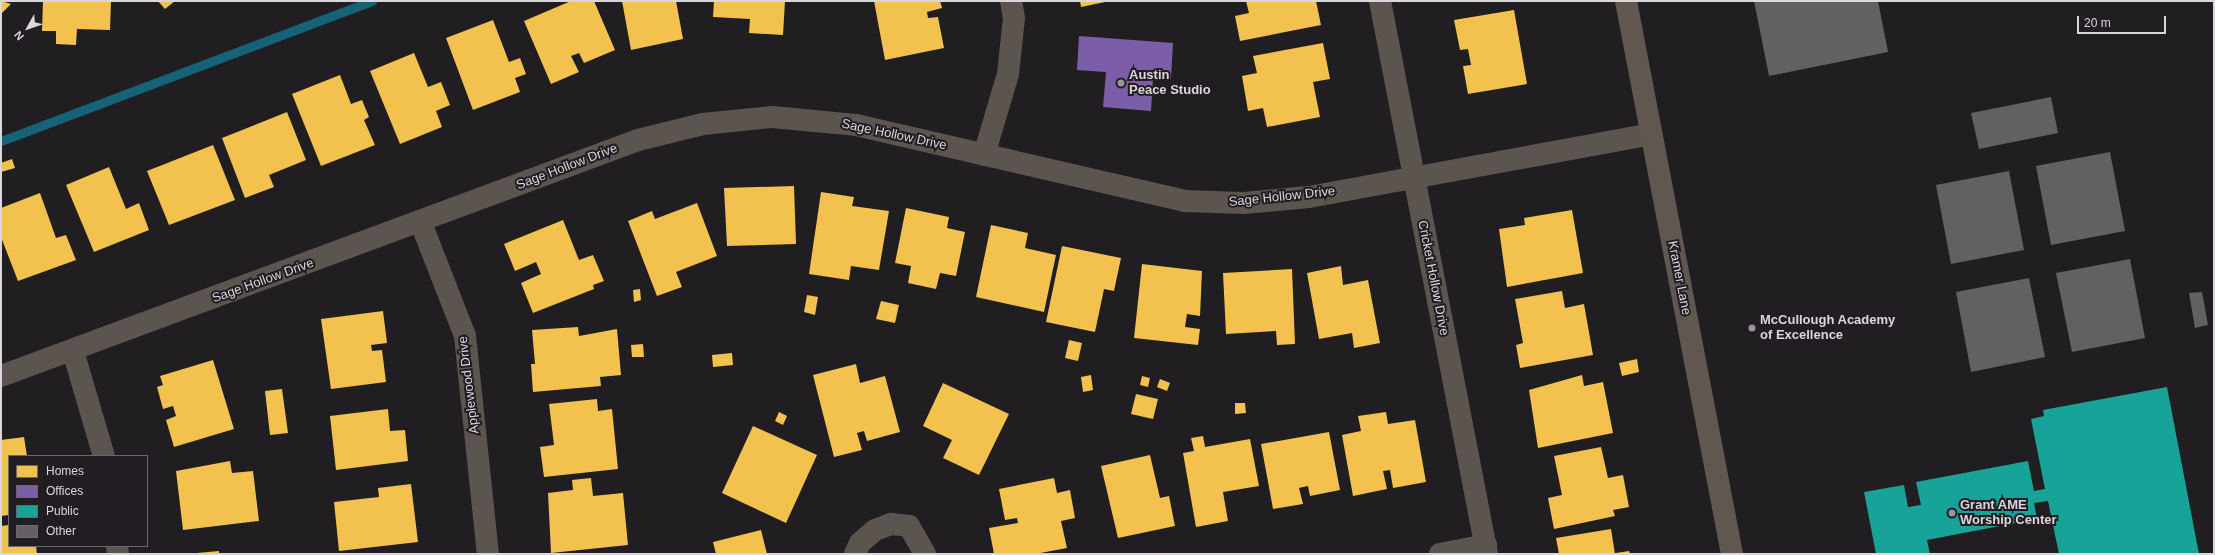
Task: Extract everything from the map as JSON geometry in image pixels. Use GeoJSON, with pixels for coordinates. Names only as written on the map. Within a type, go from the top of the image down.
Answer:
{"type":"FeatureCollection","features":[{"type":"Feature","properties":{"kind":"street"},"geometry":{"type":"LineString","coordinates":[[984,155],[1008,74],[1014,18],[1011,1]]}},
{"type":"Feature","properties":{"kind":"street","name":"Cricket Hollow Drive"},"geometry":{"type":"LineString","coordinates":[[1380,1],[1487,550]]}},
{"type":"Feature","properties":{"kind":"street","name":"Kramer Lane"},"geometry":{"type":"LineString","coordinates":[[1626,1],[1732,554]]}},
{"type":"Feature","properties":{"kind":"street","name":"Sage Hollow Drive"},"geometry":{"type":"LineString","coordinates":[[1,376],[73,352],[421,223],[638,140],[703,124],[772,117],[856,125],[1184,201],[1244,203],[1309,197],[1651,134]]}},
{"type":"Feature","properties":{"kind":"street","name":"Applewood Drive"},"geometry":{"type":"LineString","coordinates":[[421,223],[464,336],[488,554]]}},
{"type":"Feature","properties":{"kind":"street"},"geometry":{"type":"LineString","coordinates":[[73,352],[104,455]]}},
{"type":"Feature","properties":{"kind":"street"},"geometry":{"type":"LineString","coordinates":[[856,554],[860,543],[875,530],[891,524],[908,526],[926,554]]}},
{"type":"Feature","properties":{"kind":"street"},"geometry":{"type":"LineString","coordinates":[[1440,554],[1487,550]]}},
{"type":"Feature","properties":{"kind":"building: Homes"},"geometry":{"type":"Polygon","coordinates":[[[1,1],[11,4],[1,14],[1,1]]]}},
{"type":"Feature","properties":{"kind":"building: Homes"},"geometry":{"type":"Polygon","coordinates":[[[43,1],[111,1],[110,30],[77,29],[76,45],[56,44],[56,31],[42,31],[43,1]]]}},
{"type":"Feature","properties":{"kind":"building: Homes"},"geometry":{"type":"Polygon","coordinates":[[[158,1],[175,1],[165,9],[158,1]]]}},
{"type":"Feature","properties":{"kind":"building: Homes"},"geometry":{"type":"Polygon","coordinates":[[[571,1],[594,1],[615,50],[584,63],[579,53],[571,56],[579,72],[551,84],[524,21],[571,1]]]}},
{"type":"Feature","properties":{"kind":"building: Homes"},"geometry":{"type":"Polygon","coordinates":[[[622,1],[676,1],[683,39],[631,50],[622,1]]]}},
{"type":"Feature","properties":{"kind":"building: Homes"},"geometry":{"type":"Polygon","coordinates":[[[714,1],[785,1],[783,35],[749,33],[750,19],[713,17],[714,1]]]}},
{"type":"Feature","properties":{"kind":"building: Homes"},"geometry":{"type":"Polygon","coordinates":[[[874,1],[940,1],[942,8],[927,12],[928,18],[938,17],[944,48],[885,60],[874,1]]]}},
{"type":"Feature","properties":{"kind":"building: Homes"},"geometry":{"type":"Polygon","coordinates":[[[1080,1],[1105,1],[1105,2],[1081,7],[1080,1]]]}},
{"type":"Feature","properties":{"kind":"building: Homes"},"geometry":{"type":"Polygon","coordinates":[[[1246,1],[1316,1],[1321,25],[1240,41],[1235,16],[1249,13],[1246,1]]]}},
{"type":"Feature","properties":{"kind":"building: Homes"},"geometry":{"type":"Polygon","coordinates":[[[1514,10],[1527,84],[1468,94],[1463,66],[1471,65],[1468,49],[1460,50],[1454,20],[1514,10]]]}},
{"type":"Feature","properties":{"kind":"building: Homes"},"geometry":{"type":"Polygon","coordinates":[[[493,20],[509,62],[520,58],[526,74],[515,78],[520,92],[473,110],[446,38],[493,20]]]}},
{"type":"Feature","properties":{"kind":"building: Homes"},"geometry":{"type":"Polygon","coordinates":[[[1323,43],[1330,79],[1313,82],[1320,117],[1267,127],[1263,108],[1248,111],[1242,76],[1257,73],[1253,56],[1323,43]]]}},
{"type":"Feature","properties":{"kind":"building: Homes"},"geometry":{"type":"Polygon","coordinates":[[[414,53],[428,87],[441,82],[450,105],[436,111],[442,127],[400,144],[370,71],[414,53]]]}},
{"type":"Feature","properties":{"kind":"building: Homes"},"geometry":{"type":"Polygon","coordinates":[[[340,75],[351,104],[362,100],[369,117],[364,120],[375,145],[321,166],[292,94],[340,75]]]}},
{"type":"Feature","properties":{"kind":"building: Homes"},"geometry":{"type":"Polygon","coordinates":[[[287,112],[306,160],[269,175],[274,187],[245,198],[222,138],[287,112]]]}},
{"type":"Feature","properties":{"kind":"building: Homes"},"geometry":{"type":"Polygon","coordinates":[[[213,145],[235,200],[169,225],[147,171],[213,145]]]}},
{"type":"Feature","properties":{"kind":"building: Homes"},"geometry":{"type":"Polygon","coordinates":[[[12,159],[15,168],[1,172],[1,163],[12,159]]]}},
{"type":"Feature","properties":{"kind":"building: Homes"},"geometry":{"type":"Polygon","coordinates":[[[109,167],[126,209],[139,203],[149,230],[94,252],[66,185],[109,167]]]}},
{"type":"Feature","properties":{"kind":"building: Homes"},"geometry":{"type":"Polygon","coordinates":[[[794,186],[796,244],[727,246],[724,188],[794,186]]]}},
{"type":"Feature","properties":{"kind":"building: Homes"},"geometry":{"type":"Polygon","coordinates":[[[821,192],[854,197],[852,206],[889,211],[879,270],[851,266],[849,280],[809,274],[821,192]]]}},
{"type":"Feature","properties":{"kind":"building: Homes"},"geometry":{"type":"Polygon","coordinates":[[[40,193],[56,238],[66,235],[76,260],[18,281],[1,237],[1,208],[40,193]]]}},
{"type":"Feature","properties":{"kind":"building: Homes"},"geometry":{"type":"Polygon","coordinates":[[[697,203],[717,256],[676,272],[682,287],[657,296],[628,221],[652,211],[655,219],[697,203]]]}},
{"type":"Feature","properties":{"kind":"building: Homes"},"geometry":{"type":"Polygon","coordinates":[[[906,208],[949,217],[947,228],[965,232],[956,276],[940,273],[936,289],[908,283],[911,266],[895,263],[906,208]]]}},
{"type":"Feature","properties":{"kind":"building: Homes"},"geometry":{"type":"Polygon","coordinates":[[[1572,210],[1583,273],[1507,287],[1499,229],[1525,225],[1524,218],[1572,210]]]}},
{"type":"Feature","properties":{"kind":"building: Homes"},"geometry":{"type":"Polygon","coordinates":[[[563,220],[579,260],[593,255],[604,281],[593,285],[594,289],[533,313],[521,283],[541,274],[536,262],[515,271],[504,244],[563,220]]]}},
{"type":"Feature","properties":{"kind":"building: Homes"},"geometry":{"type":"Polygon","coordinates":[[[991,225],[1028,233],[1025,248],[1056,255],[1044,312],[976,297],[991,225]]]}},
{"type":"Feature","properties":{"kind":"building: Homes"},"geometry":{"type":"Polygon","coordinates":[[[1062,246],[1121,258],[1114,291],[1104,289],[1095,332],[1046,322],[1062,246]]]}},
{"type":"Feature","properties":{"kind":"building: Homes"},"geometry":{"type":"Polygon","coordinates":[[[1142,264],[1202,271],[1200,316],[1187,314],[1185,327],[1200,329],[1198,345],[1134,338],[1142,264]]]}},
{"type":"Feature","properties":{"kind":"building: Homes"},"geometry":{"type":"Polygon","coordinates":[[[1341,266],[1343,285],[1368,280],[1380,343],[1354,348],[1352,333],[1319,339],[1307,273],[1341,266]]]}},
{"type":"Feature","properties":{"kind":"building: Homes"},"geometry":{"type":"Polygon","coordinates":[[[1292,269],[1295,344],[1277,345],[1276,331],[1226,334],[1223,273],[1292,269]]]}},
{"type":"Feature","properties":{"kind":"building: Homes"},"geometry":{"type":"Polygon","coordinates":[[[640,289],[641,300],[634,302],[633,290],[640,289]]]}},
{"type":"Feature","properties":{"kind":"building: Homes"},"geometry":{"type":"Polygon","coordinates":[[[1562,291],[1565,308],[1584,304],[1593,355],[1520,368],[1516,345],[1523,343],[1515,299],[1562,291]]]}},
{"type":"Feature","properties":{"kind":"building: Homes"},"geometry":{"type":"Polygon","coordinates":[[[807,295],[818,297],[815,315],[804,312],[807,295]]]}},
{"type":"Feature","properties":{"kind":"building: Homes"},"geometry":{"type":"Polygon","coordinates":[[[881,301],[899,305],[895,323],[876,319],[881,301]]]}},
{"type":"Feature","properties":{"kind":"building: Homes"},"geometry":{"type":"Polygon","coordinates":[[[383,311],[387,343],[371,345],[372,351],[382,350],[386,382],[331,389],[321,319],[383,311]]]}},
{"type":"Feature","properties":{"kind":"building: Homes"},"geometry":{"type":"Polygon","coordinates":[[[578,327],[579,336],[617,329],[621,375],[600,377],[601,386],[533,392],[531,364],[535,364],[532,330],[578,327]]]}},
{"type":"Feature","properties":{"kind":"building: Homes"},"geometry":{"type":"Polygon","coordinates":[[[1069,340],[1082,343],[1078,361],[1065,358],[1069,340]]]}},
{"type":"Feature","properties":{"kind":"building: Homes"},"geometry":{"type":"Polygon","coordinates":[[[643,344],[644,357],[632,357],[631,345],[643,344]]]}},
{"type":"Feature","properties":{"kind":"building: Homes"},"geometry":{"type":"Polygon","coordinates":[[[732,353],[733,365],[713,367],[712,355],[732,353]]]}},
{"type":"Feature","properties":{"kind":"building: Homes"},"geometry":{"type":"Polygon","coordinates":[[[1637,359],[1639,372],[1622,376],[1619,363],[1637,359]]]}},
{"type":"Feature","properties":{"kind":"building: Homes"},"geometry":{"type":"Polygon","coordinates":[[[213,360],[234,429],[174,447],[166,420],[176,416],[173,406],[163,409],[157,387],[163,385],[160,376],[213,360]]]}},
{"type":"Feature","properties":{"kind":"building: Homes"},"geometry":{"type":"Polygon","coordinates":[[[856,364],[860,383],[885,376],[900,432],[867,441],[864,431],[857,433],[862,450],[834,457],[813,375],[856,364]]]}},
{"type":"Feature","properties":{"kind":"building: Homes"},"geometry":{"type":"Polygon","coordinates":[[[1091,375],[1093,390],[1083,392],[1081,377],[1091,375]]]}},
{"type":"Feature","properties":{"kind":"building: Homes"},"geometry":{"type":"Polygon","coordinates":[[[1582,375],[1584,386],[1603,382],[1613,433],[1538,448],[1529,390],[1582,375]]]}},
{"type":"Feature","properties":{"kind":"building: Homes"},"geometry":{"type":"Polygon","coordinates":[[[1142,376],[1150,378],[1148,387],[1140,385],[1142,376]]]}},
{"type":"Feature","properties":{"kind":"building: Homes"},"geometry":{"type":"Polygon","coordinates":[[[1160,379],[1170,383],[1167,391],[1157,387],[1160,379]]]}},
{"type":"Feature","properties":{"kind":"building: Homes"},"geometry":{"type":"Polygon","coordinates":[[[943,383],[1009,414],[979,475],[943,458],[952,440],[923,426],[943,383]]]}},
{"type":"Feature","properties":{"kind":"building: Homes"},"geometry":{"type":"Polygon","coordinates":[[[282,389],[288,433],[270,435],[265,391],[282,389]]]}},
{"type":"Feature","properties":{"kind":"building: Homes"},"geometry":{"type":"Polygon","coordinates":[[[1136,394],[1158,399],[1153,419],[1131,414],[1136,394]]]}},
{"type":"Feature","properties":{"kind":"building: Homes"},"geometry":{"type":"Polygon","coordinates":[[[597,399],[598,411],[612,409],[618,469],[544,477],[540,447],[554,445],[549,404],[597,399]]]}},
{"type":"Feature","properties":{"kind":"building: Homes"},"geometry":{"type":"Polygon","coordinates":[[[1235,403],[1245,403],[1246,413],[1235,414],[1235,403]]]}},
{"type":"Feature","properties":{"kind":"building: Homes"},"geometry":{"type":"Polygon","coordinates":[[[388,409],[390,431],[405,430],[408,461],[336,470],[330,416],[388,409]]]}},
{"type":"Feature","properties":{"kind":"building: Homes"},"geometry":{"type":"Polygon","coordinates":[[[779,412],[787,416],[783,425],[775,421],[779,412]]]}},
{"type":"Feature","properties":{"kind":"building: Homes"},"geometry":{"type":"Polygon","coordinates":[[[1386,412],[1388,424],[1415,420],[1426,482],[1393,488],[1390,470],[1383,471],[1387,489],[1353,496],[1342,435],[1361,431],[1358,416],[1386,412]]]}},
{"type":"Feature","properties":{"kind":"building: Homes"},"geometry":{"type":"Polygon","coordinates":[[[753,426],[817,455],[786,523],[722,493],[753,426]]]}},
{"type":"Feature","properties":{"kind":"building: Homes"},"geometry":{"type":"Polygon","coordinates":[[[1329,432],[1340,490],[1310,496],[1308,486],[1299,488],[1303,504],[1273,509],[1261,444],[1329,432]]]}},
{"type":"Feature","properties":{"kind":"building: Homes"},"geometry":{"type":"Polygon","coordinates":[[[1203,436],[1205,447],[1250,439],[1259,486],[1223,492],[1228,521],[1196,527],[1183,453],[1194,451],[1191,438],[1203,436]]]}},
{"type":"Feature","properties":{"kind":"building: Homes"},"geometry":{"type":"Polygon","coordinates":[[[24,437],[27,455],[8,455],[8,515],[1,516],[1,440],[24,437]]]}},
{"type":"Feature","properties":{"kind":"building: Homes"},"geometry":{"type":"Polygon","coordinates":[[[1601,447],[1608,478],[1623,475],[1629,507],[1613,510],[1615,516],[1554,529],[1548,498],[1562,495],[1554,456],[1601,447]]]}},
{"type":"Feature","properties":{"kind":"building: Homes"},"geometry":{"type":"Polygon","coordinates":[[[1150,455],[1160,498],[1169,496],[1175,526],[1118,538],[1101,466],[1150,455]]]}},
{"type":"Feature","properties":{"kind":"building: Homes"},"geometry":{"type":"Polygon","coordinates":[[[230,461],[232,473],[253,471],[259,521],[183,530],[176,471],[230,461]]]}},
{"type":"Feature","properties":{"kind":"building: Homes"},"geometry":{"type":"Polygon","coordinates":[[[591,478],[593,496],[623,493],[628,545],[551,553],[548,493],[573,490],[572,480],[591,478]]]}},
{"type":"Feature","properties":{"kind":"building: Homes"},"geometry":{"type":"Polygon","coordinates":[[[1054,478],[1057,493],[1070,490],[1075,518],[1061,521],[1067,548],[1035,554],[994,554],[989,528],[1018,523],[1017,518],[1005,520],[999,489],[1054,478]]]}},
{"type":"Feature","properties":{"kind":"building: Homes"},"geometry":{"type":"Polygon","coordinates":[[[411,484],[418,542],[339,551],[334,502],[379,497],[378,488],[411,484]]]}},
{"type":"Feature","properties":{"kind":"building: Homes"},"geometry":{"type":"Polygon","coordinates":[[[8,525],[8,547],[36,547],[37,554],[1,554],[1,526],[8,525]]]}},
{"type":"Feature","properties":{"kind":"building: Homes"},"geometry":{"type":"Polygon","coordinates":[[[1611,529],[1615,554],[1559,554],[1556,538],[1611,529]]]}},
{"type":"Feature","properties":{"kind":"building: Homes"},"geometry":{"type":"Polygon","coordinates":[[[761,530],[767,554],[716,554],[713,542],[761,530]]]}},
{"type":"Feature","properties":{"kind":"building: Homes"},"geometry":{"type":"Polygon","coordinates":[[[219,551],[219,554],[197,554],[197,553],[219,551]]]}},
{"type":"Feature","properties":{"kind":"building: Homes"},"geometry":{"type":"Polygon","coordinates":[[[1629,551],[1630,554],[1616,554],[1616,553],[1629,551]]]}},
{"type":"Feature","properties":{"kind":"building: Offices"},"geometry":{"type":"Polygon","coordinates":[[[1079,36],[1173,43],[1171,79],[1153,77],[1151,111],[1103,107],[1106,72],[1077,70],[1079,36]]]}},
{"type":"Feature","properties":{"kind":"building: Public"},"geometry":{"type":"Polygon","coordinates":[[[2167,387],[2199,554],[2059,554],[2048,501],[2034,503],[2037,519],[1927,540],[1930,554],[1876,554],[1864,492],[1904,485],[1908,507],[1921,505],[1916,482],[2028,461],[2034,491],[2045,489],[2031,419],[2044,416],[2043,410],[2167,387]]]}},
{"type":"Feature","properties":{"kind":"building: Other"},"geometry":{"type":"Polygon","coordinates":[[[1754,1],[1878,1],[1888,52],[1769,76],[1754,1]]]}},
{"type":"Feature","properties":{"kind":"building: Other"},"geometry":{"type":"Polygon","coordinates":[[[2051,97],[2058,133],[1979,149],[1971,113],[2051,97]]]}},
{"type":"Feature","properties":{"kind":"building: Other"},"geometry":{"type":"Polygon","coordinates":[[[2110,152],[2125,231],[2051,245],[2036,166],[2110,152]]]}},
{"type":"Feature","properties":{"kind":"building: Other"},"geometry":{"type":"Polygon","coordinates":[[[2009,171],[2024,250],[1951,264],[1936,185],[2009,171]]]}},
{"type":"Feature","properties":{"kind":"building: Other"},"geometry":{"type":"Polygon","coordinates":[[[2130,259],[2145,338],[2072,352],[2056,273],[2130,259]]]}},
{"type":"Feature","properties":{"kind":"building: Other"},"geometry":{"type":"Polygon","coordinates":[[[2029,278],[2045,357],[1971,372],[1956,292],[2029,278]]]}},
{"type":"Feature","properties":{"kind":"building: Other"},"geometry":{"type":"Polygon","coordinates":[[[2202,292],[2208,325],[2195,328],[2189,293],[2202,292]]]}},
{"type":"Feature","properties":{"kind":"waterway"},"geometry":{"type":"LineString","coordinates":[[1,141],[372,1]]}},
{"type":"Feature","properties":{"kind":"place","name":"Austin Peace Studio"},"geometry":{"type":"Point","coordinates":[1121,83]}},
{"type":"Feature","properties":{"kind":"place","name":"McCullough Academy of Excellence"},"geometry":{"type":"Point","coordinates":[1752,328]}},
{"type":"Feature","properties":{"kind":"place","name":"Grant AME Worship Center"},"geometry":{"type":"Point","coordinates":[1952,513]}}]}
